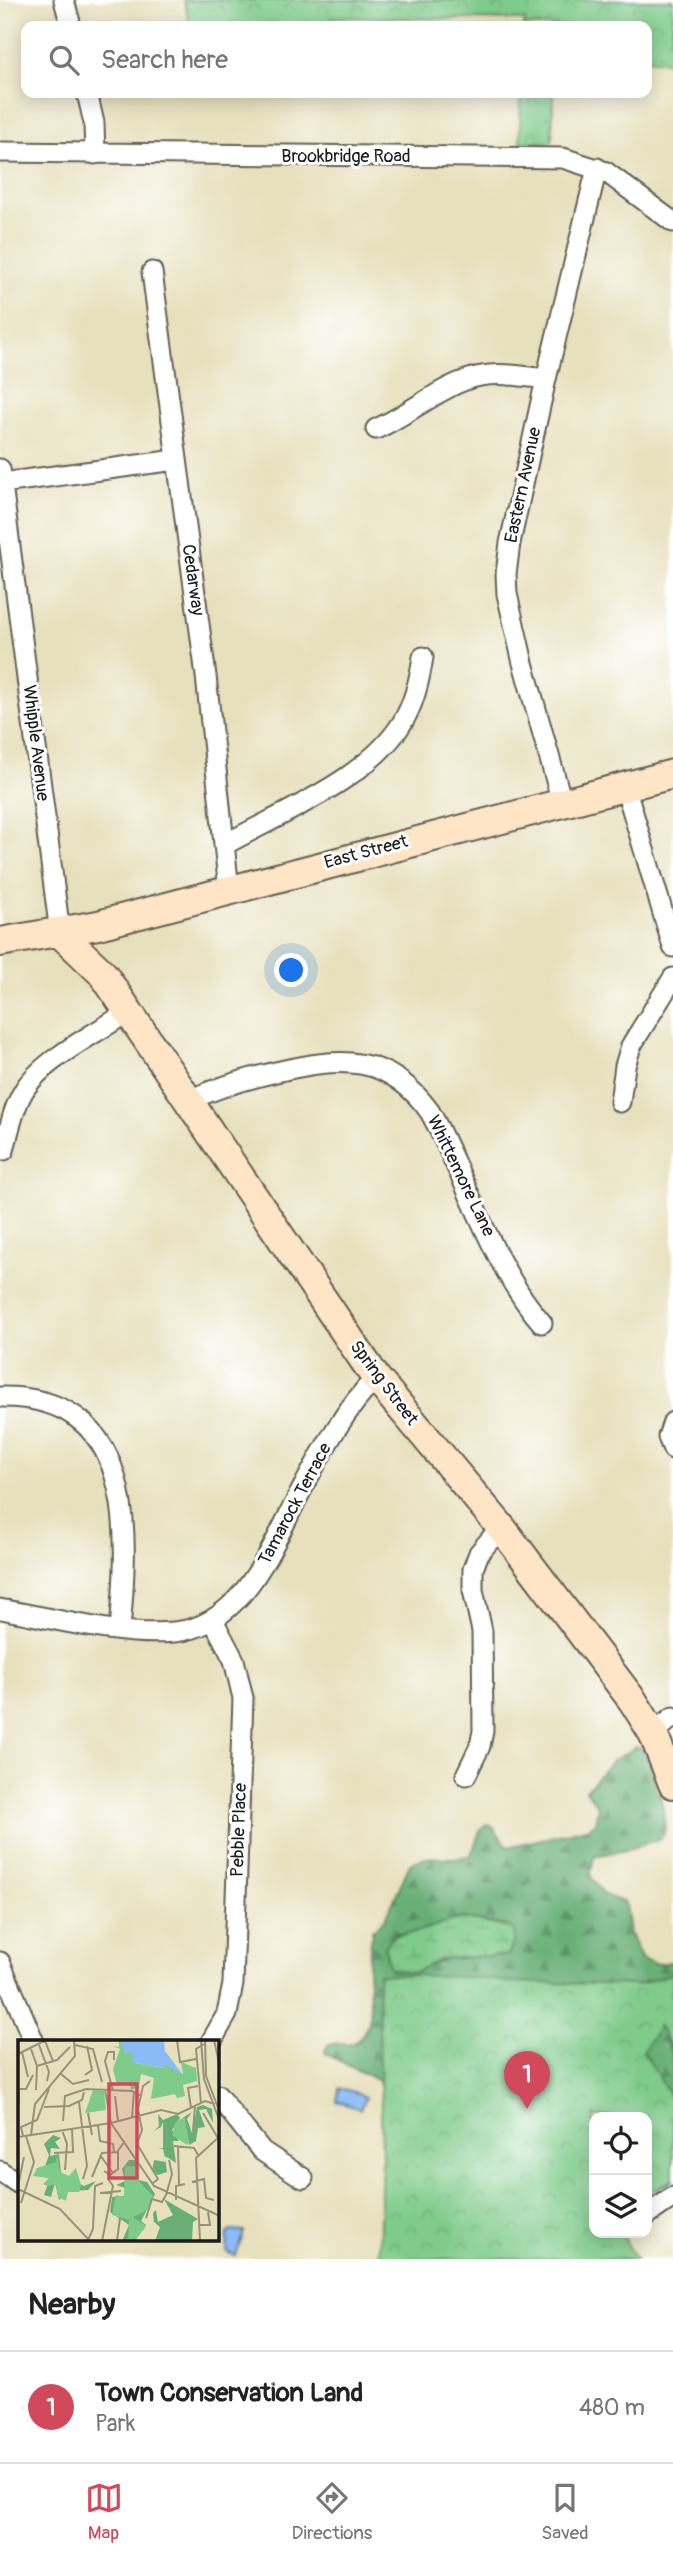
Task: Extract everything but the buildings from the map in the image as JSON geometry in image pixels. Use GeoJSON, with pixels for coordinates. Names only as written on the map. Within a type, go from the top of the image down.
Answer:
{"type":"FeatureCollection","features":[{"type":"Feature","properties":{"kind":"street"},"geometry":{"type":"LineString","coordinates":[[64,0],[70,21]]}},
{"type":"Feature","properties":{"kind":"street"},"geometry":{"type":"LineString","coordinates":[[88,98],[94,123],[95,154]]}},
{"type":"Feature","properties":{"kind":"street","name":"Brookbridge Road"},"geometry":{"type":"LineString","coordinates":[[0,152],[543,157],[597,168],[614,177],[673,222]]}},
{"type":"Feature","properties":{"kind":"street","name":"Eastern Avenue"},"geometry":{"type":"LineString","coordinates":[[562,802],[523,663],[506,581],[510,543],[546,379],[597,168]]}},
{"type":"Feature","properties":{"kind":"street","name":"Cedarway"},"geometry":{"type":"LineString","coordinates":[[152,272],[206,676],[229,890]]}},
{"type":"Feature","properties":{"kind":"street"},"geometry":{"type":"LineString","coordinates":[[376,429],[406,416],[466,380],[498,374],[546,379]]}},
{"type":"Feature","properties":{"kind":"street"},"geometry":{"type":"LineString","coordinates":[[1,476],[176,460]]}},
{"type":"Feature","properties":{"kind":"street","name":"Whipple Avenue"},"geometry":{"type":"LineString","coordinates":[[1,476],[60,933]]}},
{"type":"Feature","properties":{"kind":"street"},"geometry":{"type":"LineString","coordinates":[[224,845],[327,789],[377,753],[407,716],[419,681],[423,657]]}},
{"type":"Feature","properties":{"kind":"street","name":"East Street"},"geometry":{"type":"LineString","coordinates":[[60,933],[673,774]]}},
{"type":"Feature","properties":{"kind":"street"},"geometry":{"type":"LineString","coordinates":[[625,786],[673,947]]}},
{"type":"Feature","properties":{"kind":"street","name":"Spring Street"},"geometry":{"type":"LineString","coordinates":[[98,925],[98,955],[103,974]]}},
{"type":"Feature","properties":{"kind":"street"},"geometry":{"type":"LineString","coordinates":[[0,942],[60,933]]}},
{"type":"Feature","properties":{"kind":"street","name":"Spring Street"},"geometry":{"type":"LineString","coordinates":[[60,933],[103,974],[376,1378],[501,1527],[610,1669],[663,1725],[673,1784]]}},
{"type":"Feature","properties":{"kind":"street"},"geometry":{"type":"LineString","coordinates":[[620,1102],[631,1046],[673,978]]}},
{"type":"Feature","properties":{"kind":"street"},"geometry":{"type":"LineString","coordinates":[[4,1150],[19,1100],[28,1084],[42,1070],[128,1012]]}},
{"type":"Feature","properties":{"kind":"street","name":"Whittemore Lane"},"geometry":{"type":"LineString","coordinates":[[190,1100],[231,1083],[325,1061],[362,1063],[396,1077],[415,1092],[430,1112],[501,1259],[531,1311],[542,1323]]}},
{"type":"Feature","properties":{"kind":"street","name":"Tamarock Terrace"},"geometry":{"type":"LineString","coordinates":[[0,1609],[120,1629],[176,1632],[213,1619],[256,1574],[329,1441],[352,1405],[376,1378]]}},
{"type":"Feature","properties":{"kind":"street"},"geometry":{"type":"LineString","coordinates":[[0,1397],[39,1400],[65,1410],[88,1427],[112,1461],[122,1502],[120,1629]]}},
{"type":"Feature","properties":{"kind":"street"},"geometry":{"type":"LineString","coordinates":[[466,1775],[480,1746],[483,1731],[482,1631],[472,1590],[473,1569],[479,1553],[501,1527]]}},
{"type":"Feature","properties":{"kind":"street","name":"Pebble Place"},"geometry":{"type":"LineString","coordinates":[[212,2040],[227,2014],[233,1984],[243,1722],[243,1698],[237,1669],[213,1619]]}},
{"type":"Feature","properties":{"kind":"street"},"geometry":{"type":"LineString","coordinates":[[0,1962],[33,2040]]}},
{"type":"Feature","properties":{"kind":"street"},"geometry":{"type":"LineString","coordinates":[[219,2098],[261,2151],[303,2178]]}},
{"type":"Feature","properties":{"kind":"street"},"geometry":{"type":"LineString","coordinates":[[0,2171],[18,2183]]}},
{"type":"Feature","properties":{"kind":"street"},"geometry":{"type":"LineString","coordinates":[[652,2211],[673,2196]]}},
{"type":"Feature","properties":{"kind":"green space"},"geometry":{"type":"Polygon","coordinates":[[[184,0],[673,0],[673,63],[652,60],[652,21],[333,17],[329,21],[189,21],[184,0]]]}},
{"type":"Feature","properties":{"kind":"green space"},"geometry":{"type":"Polygon","coordinates":[[[521,98],[553,98],[552,142],[520,142],[521,98]]]}},
{"type":"Feature","properties":{"kind":"green space"},"geometry":{"type":"Polygon","coordinates":[[[636,1747],[644,1749],[663,1807],[665,1830],[662,1837],[626,1850],[594,1857],[590,1875],[604,1895],[626,1903],[630,1934],[642,1960],[657,1964],[673,1962],[673,2019],[665,2031],[665,2039],[673,2058],[673,2182],[652,2192],[652,2112],[589,2112],[589,2238],[598,2238],[608,2253],[381,2087],[377,2080],[326,2054],[325,2050],[329,2044],[354,2043],[366,2028],[370,2009],[368,1969],[372,1930],[386,1918],[410,1864],[427,1858],[471,1855],[481,1829],[487,1825],[493,1827],[508,1847],[588,1828],[595,1823],[598,1807],[586,1790],[612,1761],[636,1747]],[[462,1918],[411,1933],[396,1933],[388,1961],[431,1965],[449,1958],[508,1955],[507,1926],[462,1918]]]}},
{"type":"Feature","properties":{"kind":"green space"},"geometry":{"type":"Polygon","coordinates":[[[462,1918],[515,1929],[514,1941],[508,1955],[441,1959],[414,1973],[390,1969],[385,1948],[393,1935],[411,1933],[462,1918]]]}},
{"type":"Feature","properties":{"kind":"green space"},"geometry":{"type":"Polygon","coordinates":[[[673,1973],[673,2051],[659,2026],[643,2051],[673,2101],[673,2178],[652,2192],[652,2112],[589,2112],[589,2238],[624,2238],[636,2259],[379,2259],[382,2156],[378,1974],[470,1977],[507,1982],[638,1985],[673,1973]]]}},
{"type":"Feature","properties":{"kind":"water"},"geometry":{"type":"Polygon","coordinates":[[[339,2088],[366,2098],[360,2109],[337,2101],[339,2088]]]}},
{"type":"Feature","properties":{"kind":"water"},"geometry":{"type":"Polygon","coordinates":[[[244,2232],[236,2256],[227,2252],[228,2233],[244,2232]]]}},
{"type":"Feature","properties":{"kind":"place","name":"Town Conservation Land"},"geometry":{"type":"Point","coordinates":[527,2109]}}]}
